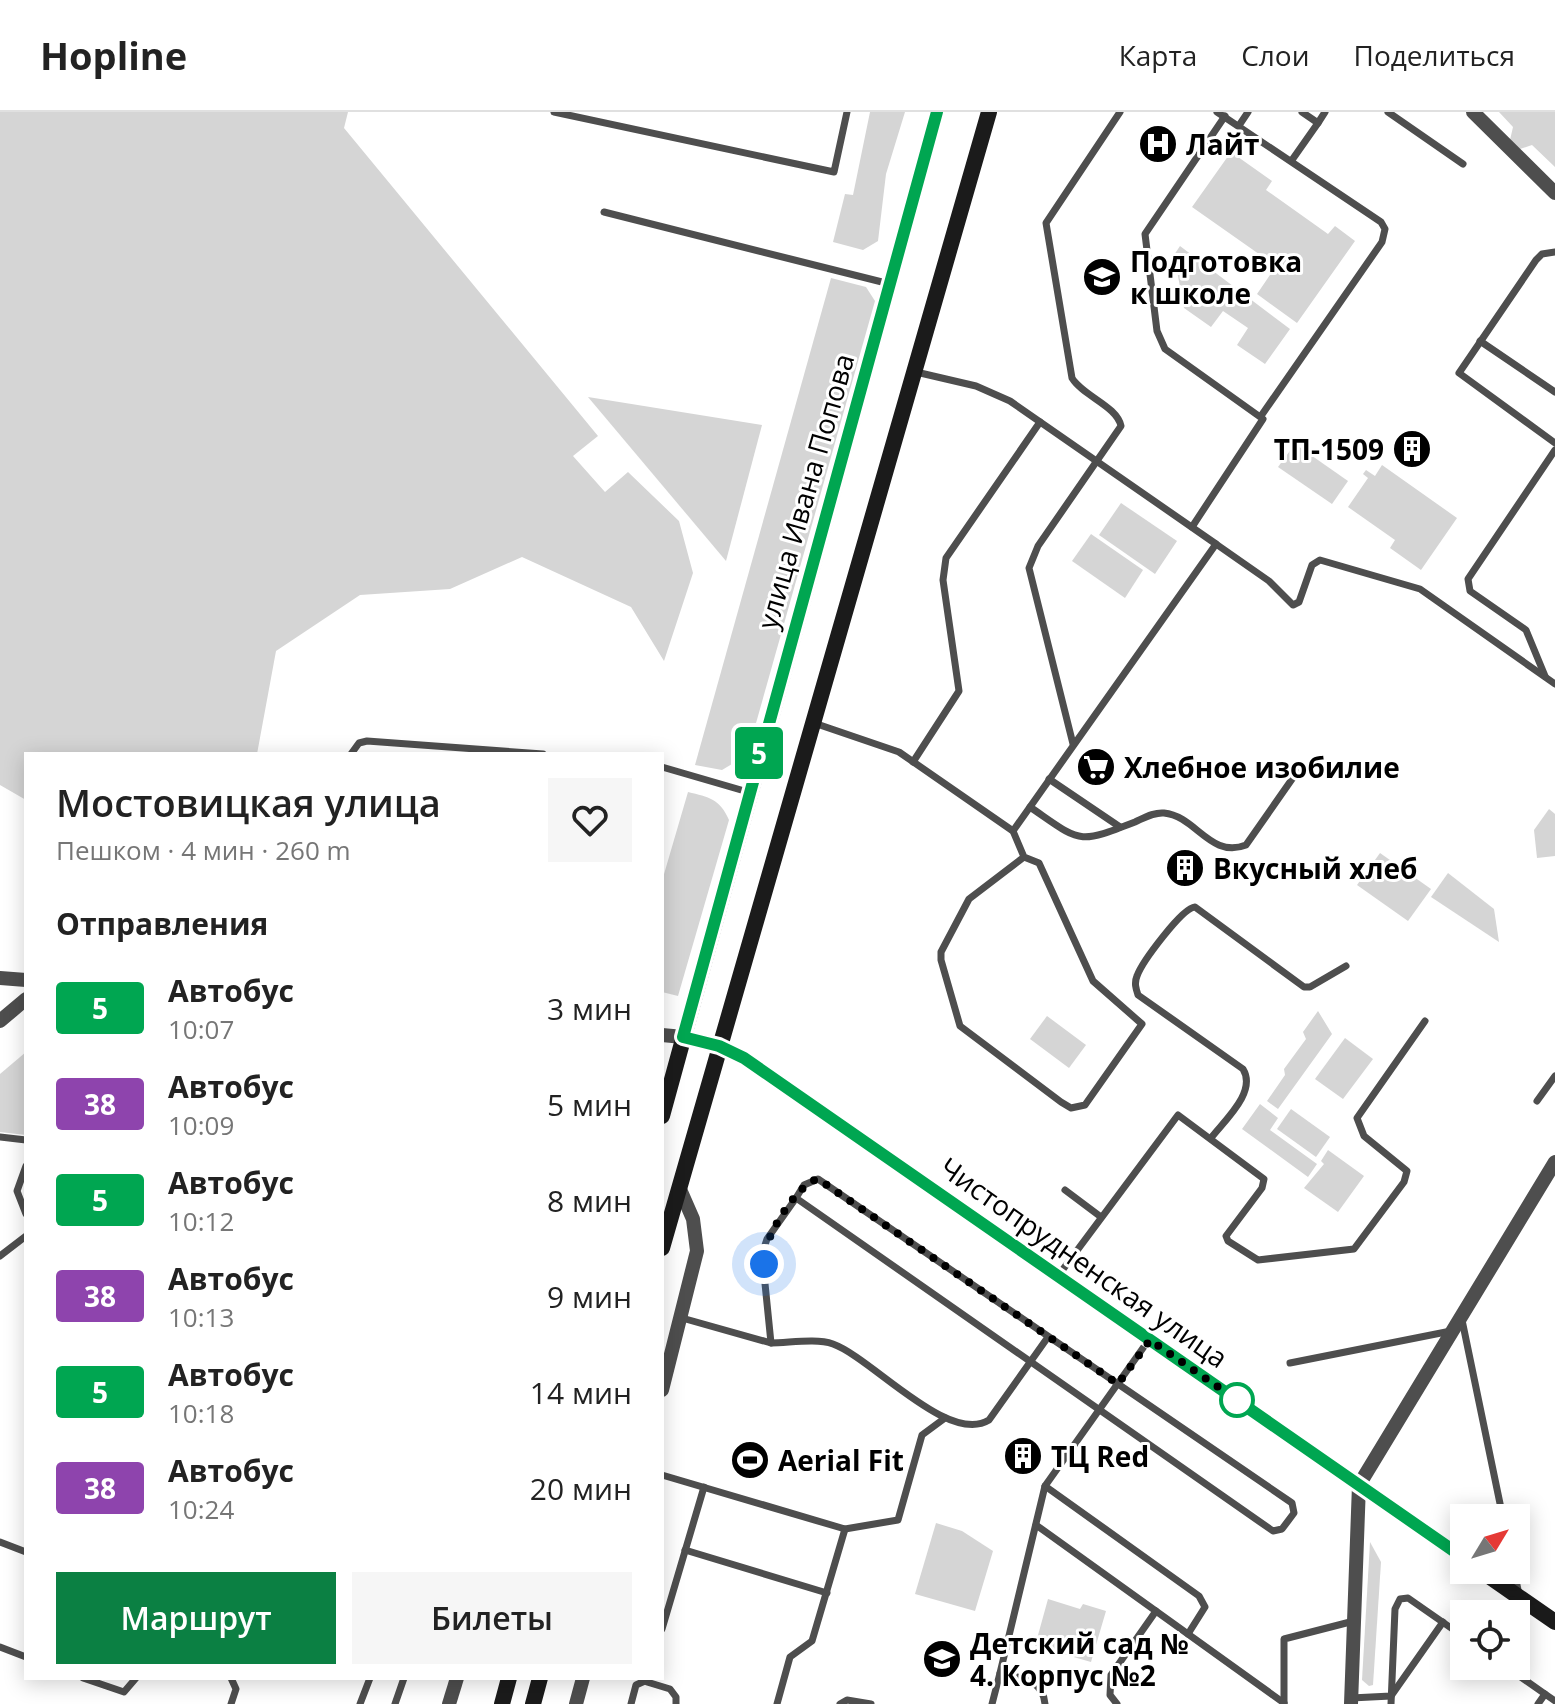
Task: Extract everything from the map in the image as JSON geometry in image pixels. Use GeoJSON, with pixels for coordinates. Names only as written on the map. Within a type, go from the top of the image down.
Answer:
{"type":"FeatureCollection","features":[{"type":"Feature","properties":{"kind":"main road","name":"улица Ивана Попова"},"geometry":{"type":"LineString","coordinates":[[664,1108],[748,792],[937,112]]}},
{"type":"Feature","properties":{"kind":"main road"},"geometry":{"type":"LineString","coordinates":[[664,1241],[989,112]]}},
{"type":"Feature","properties":{"kind":"main road","name":"Чистопрудненская улица"},"geometry":{"type":"LineString","coordinates":[[683,1037],[719,1046],[744,1058],[1450,1548]]}},
{"type":"Feature","properties":{"kind":"main road"},"geometry":{"type":"LineString","coordinates":[[1500,1584],[1555,1622]]}},
{"type":"Feature","properties":{"kind":"main road"},"geometry":{"type":"LineString","coordinates":[[502,1704],[508,1680]]}},
{"type":"Feature","properties":{"kind":"main road"},"geometry":{"type":"LineString","coordinates":[[533,1704],[539,1680]]}},
{"type":"Feature","properties":{"kind":"street"},"geometry":{"type":"LineString","coordinates":[[1473,112],[1555,193]]}},
{"type":"Feature","properties":{"kind":"street"},"geometry":{"type":"LineString","coordinates":[[0,978],[24,980]]}},
{"type":"Feature","properties":{"kind":"street"},"geometry":{"type":"LineString","coordinates":[[0,1021],[24,1001]]}},
{"type":"Feature","properties":{"kind":"street","name":"Чистопрудненская улица"},"geometry":{"type":"LineString","coordinates":[[664,1035],[683,1037]]}},
{"type":"Feature","properties":{"kind":"street"},"geometry":{"type":"LineString","coordinates":[[1351,1701],[1359,1485],[1555,1162]]}},
{"type":"Feature","properties":{"kind":"street"},"geometry":{"type":"LineString","coordinates":[[664,1383],[697,1251],[693,1219],[679,1187]]}},
{"type":"Feature","properties":{"kind":"street"},"geometry":{"type":"LineString","coordinates":[[449,1704],[456,1680]]}},
{"type":"Feature","properties":{"kind":"street"},"geometry":{"type":"LineString","coordinates":[[576,1704],[582,1680]]}},
{"type":"Feature","properties":{"kind":"lane"},"geometry":{"type":"LineString","coordinates":[[554,112],[834,172],[847,112]]}},
{"type":"Feature","properties":{"kind":"lane"},"geometry":{"type":"LineString","coordinates":[[1073,744],[1029,568],[1038,546],[1118,431],[1120,419],[1084,393],[1072,378],[1046,223],[1120,112]]}},
{"type":"Feature","properties":{"kind":"lane"},"geometry":{"type":"LineString","coordinates":[[1240,124],[1248,112]]}},
{"type":"Feature","properties":{"kind":"lane"},"geometry":{"type":"LineString","coordinates":[[1302,112],[1318,123]]}},
{"type":"Feature","properties":{"kind":"lane"},"geometry":{"type":"LineString","coordinates":[[1292,160],[1325,112]]}},
{"type":"Feature","properties":{"kind":"lane"},"geometry":{"type":"LineString","coordinates":[[1388,112],[1463,164]]}},
{"type":"Feature","properties":{"kind":"lane"},"geometry":{"type":"LineString","coordinates":[[1192,527],[1263,423],[1261,416],[1165,349],[1157,331],[1145,242],[1150,222],[1221,114],[1381,222],[1385,236],[1261,416]]}},
{"type":"Feature","properties":{"kind":"lane"},"geometry":{"type":"LineString","coordinates":[[604,212],[890,284]]}},
{"type":"Feature","properties":{"kind":"lane"},"geometry":{"type":"LineString","coordinates":[[1555,252],[1542,254],[1536,260],[1459,375],[1555,443]]}},
{"type":"Feature","properties":{"kind":"lane"},"geometry":{"type":"LineString","coordinates":[[1480,341],[1555,392]]}},
{"type":"Feature","properties":{"kind":"lane"},"geometry":{"type":"LineString","coordinates":[[916,372],[976,386],[1010,401],[1269,581],[1293,605],[1299,602],[1312,565],[1320,560],[1420,589],[1555,684]]}},
{"type":"Feature","properties":{"kind":"lane"},"geometry":{"type":"LineString","coordinates":[[913,762],[959,691],[943,580],[946,558],[1040,422]]}},
{"type":"Feature","properties":{"kind":"lane"},"geometry":{"type":"LineString","coordinates":[[1546,677],[1526,630],[1470,591],[1468,579],[1555,450]]}},
{"type":"Feature","properties":{"kind":"lane"},"geometry":{"type":"LineString","coordinates":[[1013,831],[1216,544]]}},
{"type":"Feature","properties":{"kind":"lane"},"geometry":{"type":"LineString","coordinates":[[814,723],[899,752],[1013,831],[1024,857],[1039,863],[1093,981],[1142,1024],[1085,1105],[1078,1108],[1061,1102],[960,1026],[941,960],[941,952],[965,904],[1024,857]]}},
{"type":"Feature","properties":{"kind":"lane"},"geometry":{"type":"LineString","coordinates":[[352,752],[359,743],[367,741],[516,752]]}},
{"type":"Feature","properties":{"kind":"lane"},"geometry":{"type":"LineString","coordinates":[[664,768],[748,792]]}},
{"type":"Feature","properties":{"kind":"lane"},"geometry":{"type":"LineString","coordinates":[[1030,807],[1074,838],[1094,838],[1154,814],[1167,813],[1217,845],[1237,849],[1246,845],[1297,772]]}},
{"type":"Feature","properties":{"kind":"lane"},"geometry":{"type":"LineString","coordinates":[[1049,779],[1120,827]]}},
{"type":"Feature","properties":{"kind":"lane"},"geometry":{"type":"LineString","coordinates":[[1211,1138],[1246,1091],[1248,1076],[1243,1069],[1138,995],[1135,987],[1138,973],[1182,913],[1195,907],[1304,987],[1310,987],[1346,966]]}},
{"type":"Feature","properties":{"kind":"lane"},"geometry":{"type":"LineString","coordinates":[[1058,1276],[1176,1115],[1264,1179],[1262,1188],[1226,1236],[1228,1241],[1258,1260],[1354,1249],[1404,1182],[1407,1171],[1364,1136],[1357,1118],[1425,1021]]}},
{"type":"Feature","properties":{"kind":"lane"},"geometry":{"type":"LineString","coordinates":[[1537,1101],[1555,1076]]}},
{"type":"Feature","properties":{"kind":"lane"},"geometry":{"type":"LineString","coordinates":[[2,1139],[24,1140]]}},
{"type":"Feature","properties":{"kind":"lane"},"geometry":{"type":"LineString","coordinates":[[771,1343],[762,1254],[767,1239],[796,1198],[811,1180],[826,1182],[1292,1503],[1294,1513],[1282,1529],[1273,1531],[796,1198]]}},
{"type":"Feature","properties":{"kind":"lane"},"geometry":{"type":"LineString","coordinates":[[22,1184],[19,1202],[24,1211]]}},
{"type":"Feature","properties":{"kind":"lane"},"geometry":{"type":"LineString","coordinates":[[1065,1190],[1101,1217]]}},
{"type":"Feature","properties":{"kind":"lane"},"geometry":{"type":"LineString","coordinates":[[0,1256],[24,1238]]}},
{"type":"Feature","properties":{"kind":"lane"},"geometry":{"type":"LineString","coordinates":[[682,1318],[771,1343],[836,1345],[945,1418],[969,1426],[989,1420],[1048,1337]]}},
{"type":"Feature","properties":{"kind":"lane"},"geometry":{"type":"LineString","coordinates":[[1290,1363],[1457,1324],[1500,1504]]}},
{"type":"Feature","properties":{"kind":"lane"},"geometry":{"type":"LineString","coordinates":[[992,1704],[1045,1486],[1150,1340]]}},
{"type":"Feature","properties":{"kind":"lane"},"geometry":{"type":"LineString","coordinates":[[664,1476],[845,1529],[898,1520],[922,1435],[945,1418]]}},
{"type":"Feature","properties":{"kind":"lane"},"geometry":{"type":"LineString","coordinates":[[1045,1486],[1199,1596],[1205,1607],[1188,1634]]}},
{"type":"Feature","properties":{"kind":"lane"},"geometry":{"type":"LineString","coordinates":[[664,1622],[704,1487]]}},
{"type":"Feature","properties":{"kind":"lane"},"geometry":{"type":"LineString","coordinates":[[1036,1525],[1284,1704]]}},
{"type":"Feature","properties":{"kind":"lane"},"geometry":{"type":"LineString","coordinates":[[777,1704],[790,1657],[812,1641],[845,1529]]}},
{"type":"Feature","properties":{"kind":"lane"},"geometry":{"type":"LineString","coordinates":[[0,1542],[24,1551]]}},
{"type":"Feature","properties":{"kind":"lane"},"geometry":{"type":"LineString","coordinates":[[685,1550],[827,1593]]}},
{"type":"Feature","properties":{"kind":"lane"},"geometry":{"type":"LineString","coordinates":[[1516,1584],[1519,1598]]}},
{"type":"Feature","properties":{"kind":"lane"},"geometry":{"type":"LineString","coordinates":[[1391,1700],[1397,1602],[1408,1598],[1450,1627]]}},
{"type":"Feature","properties":{"kind":"lane"},"geometry":{"type":"LineString","coordinates":[[1117,1704],[1110,1695],[1111,1675],[1156,1611]]}},
{"type":"Feature","properties":{"kind":"lane"},"geometry":{"type":"LineString","coordinates":[[1284,1704],[1284,1639],[1354,1621]]}},
{"type":"Feature","properties":{"kind":"lane"},"geometry":{"type":"LineString","coordinates":[[1391,1700],[1443,1622]]}},
{"type":"Feature","properties":{"kind":"lane"},"geometry":{"type":"LineString","coordinates":[[0,1647],[24,1656]]}},
{"type":"Feature","properties":{"kind":"lane"},"geometry":{"type":"LineString","coordinates":[[1000,1673],[1033,1682],[1043,1693],[1045,1704]]}},
{"type":"Feature","properties":{"kind":"lane"},"geometry":{"type":"LineString","coordinates":[[89,1680],[124,1692],[134,1680]]}},
{"type":"Feature","properties":{"kind":"lane"},"geometry":{"type":"LineString","coordinates":[[231,1704],[236,1689],[232,1680]]}},
{"type":"Feature","properties":{"kind":"lane"},"geometry":{"type":"LineString","coordinates":[[360,1704],[369,1680]]}},
{"type":"Feature","properties":{"kind":"lane"},"geometry":{"type":"LineString","coordinates":[[395,1704],[403,1680]]}},
{"type":"Feature","properties":{"kind":"lane"},"geometry":{"type":"LineString","coordinates":[[631,1704],[636,1685],[647,1680],[670,1689],[676,1697],[676,1704]]}},
{"type":"Feature","properties":{"kind":"lane"},"geometry":{"type":"LineString","coordinates":[[1525,1680],[1555,1701]]}},
{"type":"Feature","properties":{"kind":"lane"},"geometry":{"type":"LineString","coordinates":[[1538,1704],[1545,1694]]}},
{"type":"Feature","properties":{"kind":"lane"},"geometry":{"type":"LineString","coordinates":[[840,1704],[847,1700],[871,1704]]}},
{"type":"Feature","properties":{"kind":"lane"},"geometry":{"type":"LineString","coordinates":[[1351,1701],[1391,1700]]}},
{"type":"Feature","properties":{"kind":"shaded area"},"geometry":{"type":"Polygon","coordinates":[[[0,112],[348,112],[344,128],[598,436],[573,456],[605,492],[628,472],[679,521],[693,573],[664,661],[631,607],[522,557],[450,589],[360,595],[276,651],[257,752],[24,752],[24,799],[0,785],[0,112]]]}},
{"type":"Feature","properties":{"kind":"shaded area"},"geometry":{"type":"Polygon","coordinates":[[[870,112],[905,112],[886,174],[878,241],[863,250],[833,242],[845,194],[853,195],[870,112]]]}},
{"type":"Feature","properties":{"kind":"shaded area"},"geometry":{"type":"Polygon","coordinates":[[[1499,112],[1555,112],[1555,167],[1532,145],[1520,149],[1510,140],[1513,127],[1499,112]]]}},
{"type":"Feature","properties":{"kind":"shaded area"},"geometry":{"type":"Polygon","coordinates":[[[1231,152],[1272,181],[1266,190],[1328,234],[1335,226],[1355,241],[1297,323],[1257,294],[1276,266],[1192,207],[1231,152]]]}},
{"type":"Feature","properties":{"kind":"shaded area"},"geometry":{"type":"Polygon","coordinates":[[[1180,246],[1290,329],[1265,364],[1237,345],[1248,328],[1223,311],[1211,327],[1184,308],[1174,255],[1180,246]]]}},
{"type":"Feature","properties":{"kind":"shaded area"},"geometry":{"type":"Polygon","coordinates":[[[831,278],[866,287],[875,301],[747,755],[722,770],[695,765],[831,278]]]}},
{"type":"Feature","properties":{"kind":"shaded area"},"geometry":{"type":"Polygon","coordinates":[[[588,397],[762,425],[726,561],[588,397]]]}},
{"type":"Feature","properties":{"kind":"shaded area"},"geometry":{"type":"Polygon","coordinates":[[[1295,444],[1348,481],[1332,504],[1278,467],[1295,444]]]}},
{"type":"Feature","properties":{"kind":"shaded area"},"geometry":{"type":"Polygon","coordinates":[[[1382,465],[1457,518],[1421,570],[1390,548],[1395,540],[1348,507],[1368,478],[1363,474],[1366,470],[1375,476],[1382,465]]]}},
{"type":"Feature","properties":{"kind":"shaded area"},"geometry":{"type":"Polygon","coordinates":[[[1121,503],[1177,541],[1155,574],[1099,535],[1121,503]]]}},
{"type":"Feature","properties":{"kind":"shaded area"},"geometry":{"type":"Polygon","coordinates":[[[1091,534],[1143,570],[1125,598],[1072,561],[1091,534]]]}},
{"type":"Feature","properties":{"kind":"shaded area"},"geometry":{"type":"Polygon","coordinates":[[[688,792],[713,800],[722,807],[729,820],[678,996],[664,992],[664,874],[688,792]]]}},
{"type":"Feature","properties":{"kind":"shaded area"},"geometry":{"type":"Polygon","coordinates":[[[1549,809],[1555,814],[1555,856],[1537,858],[1534,830],[1549,809]]]}},
{"type":"Feature","properties":{"kind":"shaded area"},"geometry":{"type":"Polygon","coordinates":[[[1380,853],[1431,889],[1408,921],[1357,885],[1380,853]]]}},
{"type":"Feature","properties":{"kind":"shaded area"},"geometry":{"type":"Polygon","coordinates":[[[1448,873],[1494,909],[1499,942],[1431,897],[1448,873]]]}},
{"type":"Feature","properties":{"kind":"shaded area"},"geometry":{"type":"Polygon","coordinates":[[[1318,1011],[1332,1034],[1278,1109],[1267,1101],[1285,1075],[1284,1069],[1306,1039],[1303,1032],[1318,1011]]]}},
{"type":"Feature","properties":{"kind":"shaded area"},"geometry":{"type":"Polygon","coordinates":[[[1047,1016],[1086,1045],[1069,1068],[1030,1039],[1047,1016]]]}},
{"type":"Feature","properties":{"kind":"shaded area"},"geometry":{"type":"Polygon","coordinates":[[[1345,1038],[1373,1059],[1343,1099],[1315,1079],[1345,1038]]]}},
{"type":"Feature","properties":{"kind":"shaded area"},"geometry":{"type":"Polygon","coordinates":[[[24,1054],[24,1135],[0,1132],[0,1074],[24,1054]]]}},
{"type":"Feature","properties":{"kind":"shaded area"},"geometry":{"type":"Polygon","coordinates":[[[1260,1104],[1278,1118],[1270,1130],[1317,1164],[1308,1177],[1242,1129],[1260,1104]]]}},
{"type":"Feature","properties":{"kind":"shaded area"},"geometry":{"type":"Polygon","coordinates":[[[1291,1109],[1330,1137],[1316,1157],[1277,1129],[1291,1109]]]}},
{"type":"Feature","properties":{"kind":"shaded area"},"geometry":{"type":"Polygon","coordinates":[[[1328,1150],[1364,1176],[1338,1212],[1304,1188],[1324,1164],[1321,1161],[1328,1150]]]}},
{"type":"Feature","properties":{"kind":"shaded area"},"geometry":{"type":"Polygon","coordinates":[[[936,1523],[962,1531],[993,1551],[975,1611],[915,1594],[936,1523]]]}},
{"type":"Feature","properties":{"kind":"shaded area"},"geometry":{"type":"Polygon","coordinates":[[[1370,1542],[1381,1562],[1373,1685],[1369,1686],[1362,1680],[1370,1542]]]}},
{"type":"Feature","properties":{"kind":"shaded area"},"geometry":{"type":"Polygon","coordinates":[[[1048,1599],[1080,1609],[1083,1604],[1106,1611],[1091,1662],[1035,1646],[1048,1599]]]}},
{"type":"Feature","properties":{"kind":"bus line","name":"5"},"geometry":{"type":"LineString","coordinates":[[937,112],[713,918],[683,1037],[719,1046],[744,1058],[1450,1548]]}},
{"type":"Feature","properties":{"kind":"place","name":"Лайт"},"geometry":{"type":"Point","coordinates":[1158,144]}},
{"type":"Feature","properties":{"kind":"place","name":"Подготовка к школе"},"geometry":{"type":"Point","coordinates":[1102,277]}},
{"type":"Feature","properties":{"kind":"place","name":"ТП-1509"},"geometry":{"type":"Point","coordinates":[1412,449]}},
{"type":"Feature","properties":{"kind":"place","name":"Хлебное изобилие"},"geometry":{"type":"Point","coordinates":[1096,767]}},
{"type":"Feature","properties":{"kind":"place","name":"Вкусный хлеб"},"geometry":{"type":"Point","coordinates":[1185,868]}},
{"type":"Feature","properties":{"kind":"place","name":"ТЦ Red"},"geometry":{"type":"Point","coordinates":[1023,1456]}},
{"type":"Feature","properties":{"kind":"place","name":"Aerial Fit"},"geometry":{"type":"Point","coordinates":[750,1460]}},
{"type":"Feature","properties":{"kind":"place","name":"Детский сад № 4. Корпус №2"},"geometry":{"type":"Point","coordinates":[942,1659]}},
{"type":"Feature","properties":{"kind":"route"},"geometry":{"type":"LineString","coordinates":[[764,1264],[762,1254],[767,1239],[804,1185],[818,1179],[1118,1384],[1150,1340],[1237,1400]]}}]}
